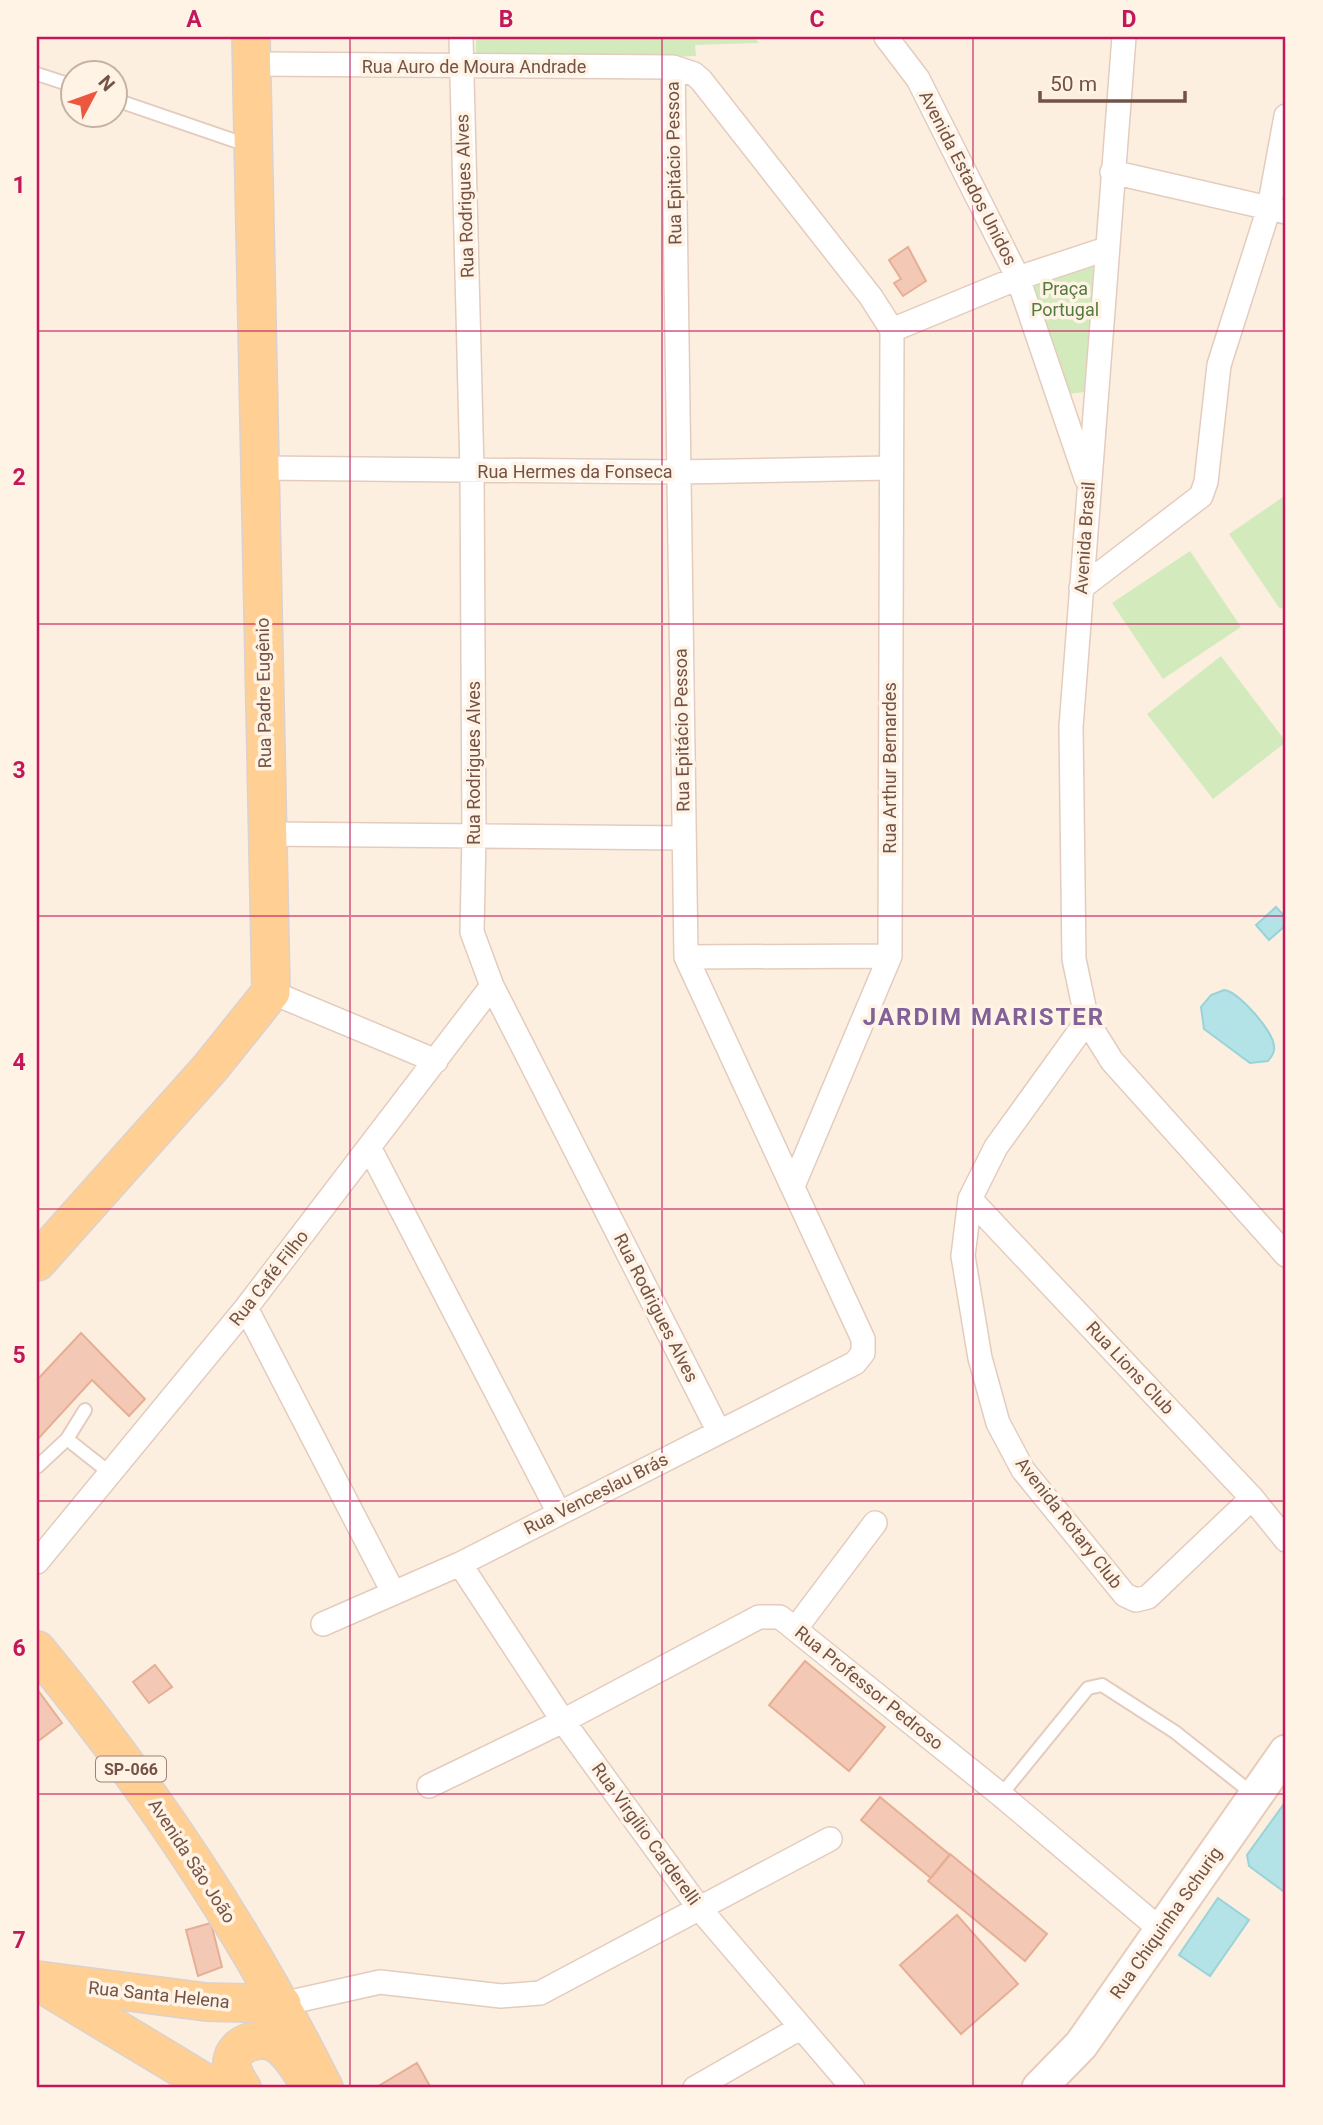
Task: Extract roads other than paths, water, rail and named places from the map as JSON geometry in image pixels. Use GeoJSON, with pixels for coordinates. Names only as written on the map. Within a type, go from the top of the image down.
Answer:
{"type":"FeatureCollection","features":[{"type":"Feature","properties":{"kind":"main road","name":"Rua Padre Eugênio"},"geometry":{"type":"LineString","coordinates":[[252,50],[271,992]]}},
{"type":"Feature","properties":{"kind":"main road"},"geometry":{"type":"LineString","coordinates":[[37,1262],[210,1068],[271,992]]}},
{"type":"Feature","properties":{"kind":"main road","name":"Avenida São João"},"geometry":{"type":"LineString","coordinates":[[37,1650],[117,1749],[216,1895],[282,2004],[324,2088]]}},
{"type":"Feature","properties":{"kind":"main road"},"geometry":{"type":"LineString","coordinates":[[206,2003],[224,1987],[234,1967],[232,1944],[216,1895]]}},
{"type":"Feature","properties":{"kind":"main road"},"geometry":{"type":"LineString","coordinates":[[37,1981],[214,2088]]}},
{"type":"Feature","properties":{"kind":"main road","name":"Rua Santa Helena"},"geometry":{"type":"LineString","coordinates":[[37,1981],[206,2003],[282,2004]]}},
{"type":"Feature","properties":{"kind":"main road"},"geometry":{"type":"LineString","coordinates":[[242,2088],[233,2072],[232,2061],[236,2051],[247,2043],[258,2040],[278,2045],[313,2088]]}},
{"type":"Feature","properties":{"kind":"street","name":"Rua Rodrigues Alves"},"geometry":{"type":"LineString","coordinates":[[461,37],[472,471],[472,932],[492,986],[719,1432]]}},
{"type":"Feature","properties":{"kind":"street","name":"Avenida Estados Unidos"},"geometry":{"type":"LineString","coordinates":[[886,37],[918,79],[1018,278],[1088,487]]}},
{"type":"Feature","properties":{"kind":"street","name":"Avenida Brasil"},"geometry":{"type":"LineString","coordinates":[[1087,1021],[1074,959],[1071,727],[1107,249],[1118,43]]}},
{"type":"Feature","properties":{"kind":"street","name":"Rua Auro de Moura Andrade"},"geometry":{"type":"LineString","coordinates":[[252,50],[461,67],[684,71]]}},
{"type":"Feature","properties":{"kind":"street"},"geometry":{"type":"LineString","coordinates":[[684,71],[872,297],[892,330],[1018,278],[1107,249]]}},
{"type":"Feature","properties":{"kind":"street","name":"Rua Epitácio Pessoa"},"geometry":{"type":"LineString","coordinates":[[684,71],[679,472],[686,957],[863,1339],[863,1353]]}},
{"type":"Feature","properties":{"kind":"street"},"geometry":{"type":"LineString","coordinates":[[1081,588],[1200,496],[1206,482],[1219,365],[1277,210],[1286,116]]}},
{"type":"Feature","properties":{"kind":"street"},"geometry":{"type":"LineString","coordinates":[[1112,172],[1277,210]]}},
{"type":"Feature","properties":{"kind":"street","name":"Rua Arthur Bernardes"},"geometry":{"type":"LineString","coordinates":[[793,1186],[891,956],[892,330]]}},
{"type":"Feature","properties":{"kind":"street","name":"Rua Hermes da Fonseca"},"geometry":{"type":"LineString","coordinates":[[261,468],[679,472],[890,468]]}},
{"type":"Feature","properties":{"kind":"street"},"geometry":{"type":"LineString","coordinates":[[267,834],[684,838]]}},
{"type":"Feature","properties":{"kind":"street"},"geometry":{"type":"LineString","coordinates":[[686,957],[891,956]]}},
{"type":"Feature","properties":{"kind":"street","name":"Rua Café Filho"},"geometry":{"type":"LineString","coordinates":[[37,1562],[246,1308],[492,986]]}},
{"type":"Feature","properties":{"kind":"street"},"geometry":{"type":"LineString","coordinates":[[271,992],[436,1061]]}},
{"type":"Feature","properties":{"kind":"street"},"geometry":{"type":"LineString","coordinates":[[1087,1021],[1112,1061],[1283,1245]]}},
{"type":"Feature","properties":{"kind":"street","name":"Avenida Rotary Club"},"geometry":{"type":"LineString","coordinates":[[1087,1021],[996,1147],[970,1199],[963,1256],[980,1358],[998,1423],[1023,1470],[1125,1595],[1136,1600],[1149,1597],[1252,1498]]}},
{"type":"Feature","properties":{"kind":"street"},"geometry":{"type":"LineString","coordinates":[[370,1149],[559,1513]]}},
{"type":"Feature","properties":{"kind":"street","name":"Rua Lions Club"},"geometry":{"type":"LineString","coordinates":[[970,1199],[1252,1498],[1286,1540]]}},
{"type":"Feature","properties":{"kind":"street"},"geometry":{"type":"LineString","coordinates":[[246,1308],[393,1592]]}},
{"type":"Feature","properties":{"kind":"street","name":"Rua Venceslau Brás"},"geometry":{"type":"LineString","coordinates":[[323,1624],[460,1564],[855,1363],[863,1353]]}},
{"type":"Feature","properties":{"kind":"street"},"geometry":{"type":"LineString","coordinates":[[796,1628],[875,1523]]}},
{"type":"Feature","properties":{"kind":"street","name":"Rua Virgílio Carderelli"},"geometry":{"type":"LineString","coordinates":[[460,1564],[563,1721],[699,1908],[853,2088]]}},
{"type":"Feature","properties":{"kind":"street","name":"Rua Professor Pedroso"},"geometry":{"type":"LineString","coordinates":[[429,1786],[563,1721],[759,1617],[780,1617],[1001,1795],[1161,1930]]}},
{"type":"Feature","properties":{"kind":"street","name":"Rua Chiquinha Schurig"},"geometry":{"type":"LineString","coordinates":[[1039,2088],[1080,2045],[1286,1752]]}},
{"type":"Feature","properties":{"kind":"street"},"geometry":{"type":"LineString","coordinates":[[282,2004],[380,1982],[501,1996],[540,1993],[830,1839]]}},
{"type":"Feature","properties":{"kind":"street"},"geometry":{"type":"LineString","coordinates":[[695,2088],[800,2028]]}},
{"type":"Feature","properties":{"kind":"lane"},"geometry":{"type":"LineString","coordinates":[[37,74],[60,81]]}},
{"type":"Feature","properties":{"kind":"lane"},"geometry":{"type":"LineString","coordinates":[[130,105],[254,147]]}},
{"type":"Feature","properties":{"kind":"lane"},"geometry":{"type":"LineString","coordinates":[[37,1467],[67,1439],[85,1410]]}},
{"type":"Feature","properties":{"kind":"lane"},"geometry":{"type":"LineString","coordinates":[[67,1439],[110,1473]]}},
{"type":"Feature","properties":{"kind":"lane"},"geometry":{"type":"LineString","coordinates":[[1001,1795],[1088,1688],[1095,1684],[1102,1685],[1175,1732],[1255,1796]]}},
{"type":"Feature","properties":{"kind":"water"},"geometry":{"type":"Polygon","coordinates":[[[1276,907],[1286,918],[1286,925],[1269,940],[1256,925],[1276,907]]]}},
{"type":"Feature","properties":{"kind":"water"},"geometry":{"type":"Polygon","coordinates":[[[1224,990],[1246,1004],[1268,1031],[1274,1048],[1268,1061],[1250,1063],[1204,1029],[1201,1007],[1211,995],[1224,990]]]}},
{"type":"Feature","properties":{"kind":"water"},"geometry":{"type":"Polygon","coordinates":[[[1286,1801],[1286,1890],[1283,1891],[1249,1866],[1247,1855],[1286,1801]]]}},
{"type":"Feature","properties":{"kind":"water"},"geometry":{"type":"Polygon","coordinates":[[[1218,1898],[1249,1920],[1210,1976],[1179,1955],[1218,1898]]]}},
{"type":"Feature","properties":{"kind":"district","name":"JARDIM MARISTER"},"geometry":{"type":"Point","coordinates":[984,1017]}},
{"type":"Feature","properties":{"kind":"park label","name":"Praça Portugal"},"geometry":{"type":"Point","coordinates":[1065,299]}}]}
